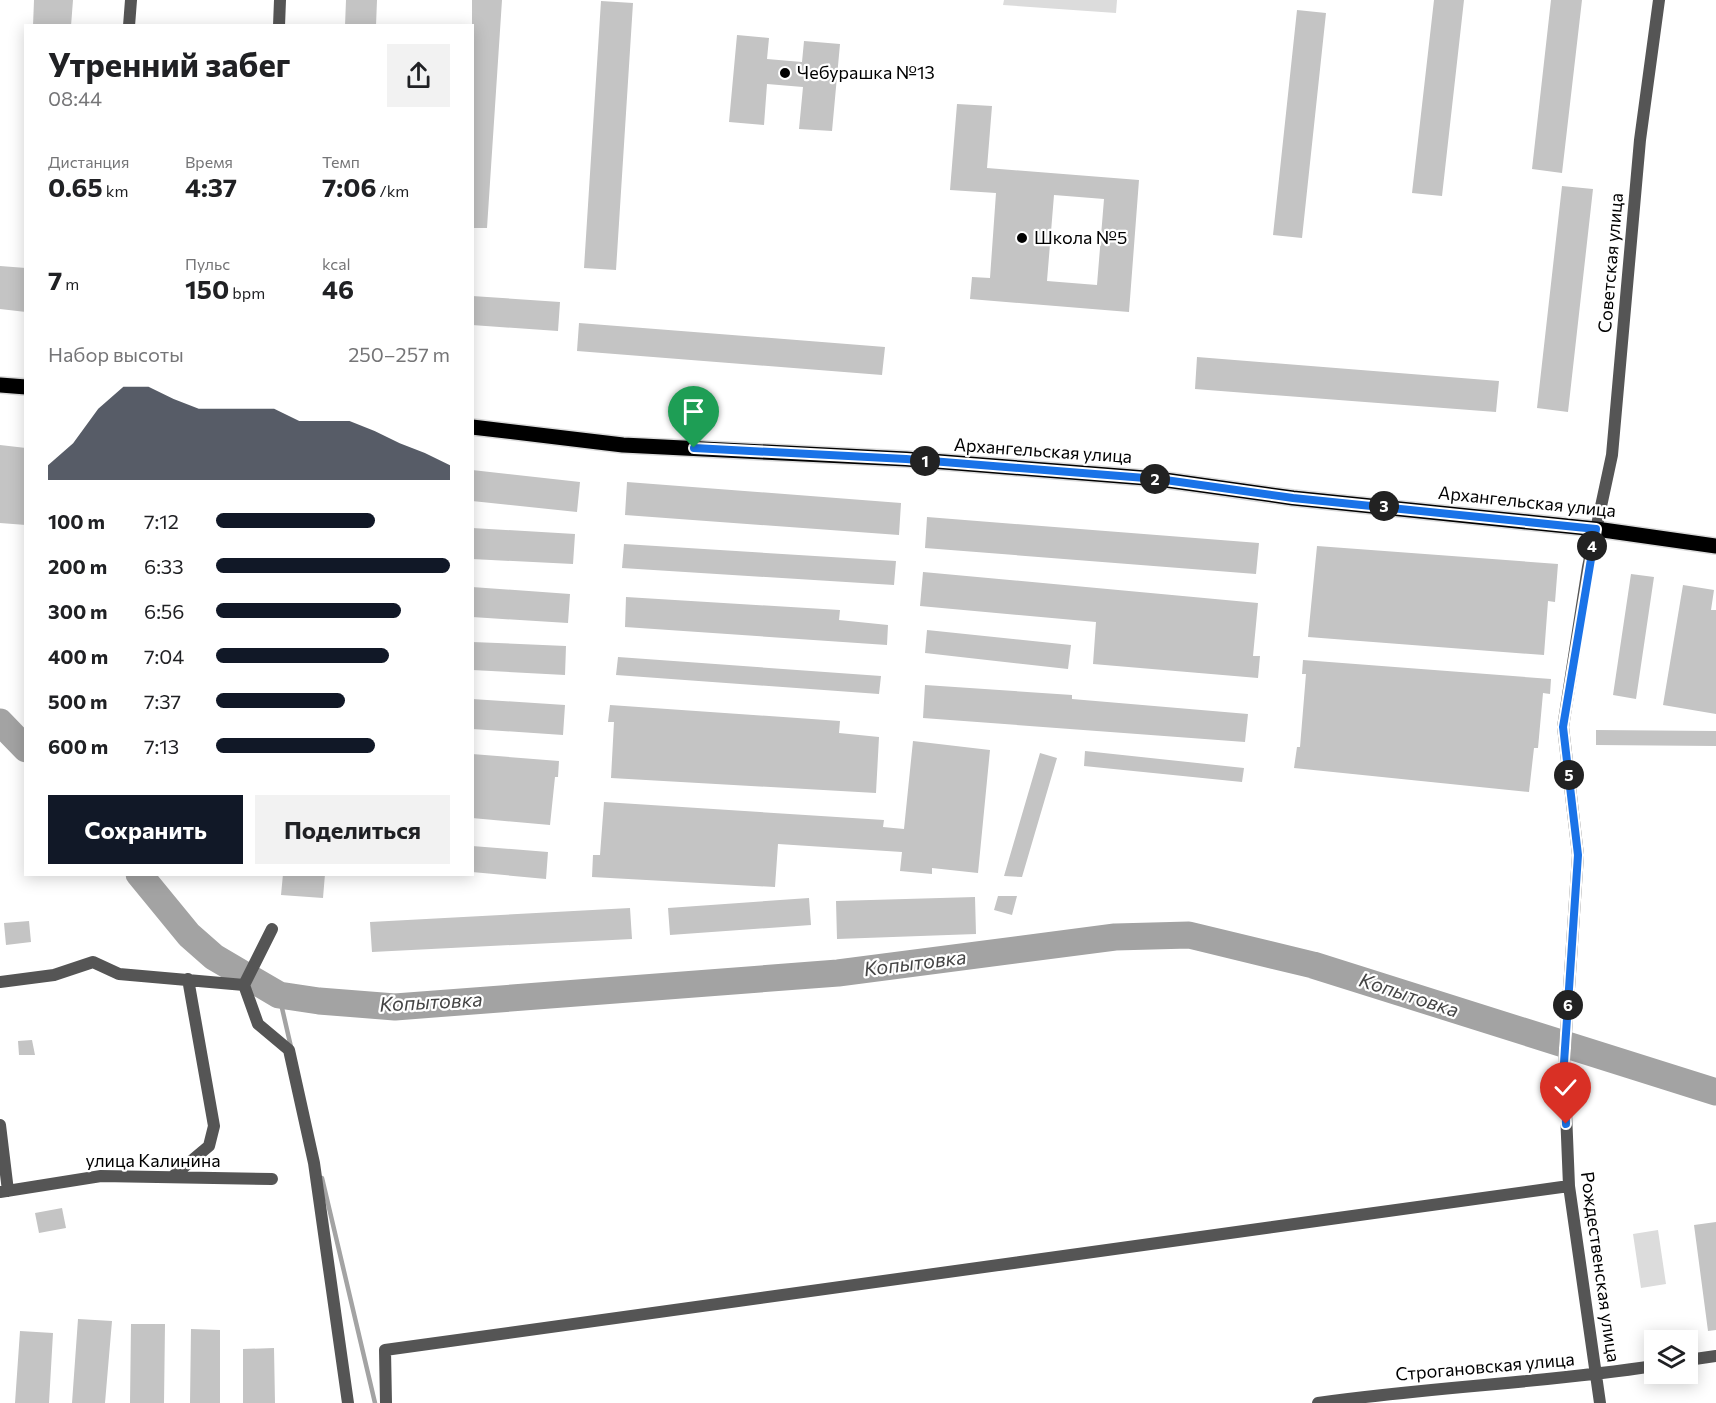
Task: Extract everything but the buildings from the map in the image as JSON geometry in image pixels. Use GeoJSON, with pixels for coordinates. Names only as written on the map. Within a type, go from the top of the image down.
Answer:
{"type":"FeatureCollection","features":[{"type":"Feature","properties":{"kind":"main road"},"geometry":{"type":"LineString","coordinates":[[0,385],[24,387]]}},
{"type":"Feature","properties":{"kind":"main road","name":"Архангельская улица"},"geometry":{"type":"LineString","coordinates":[[474,427],[623,445],[906,459],[1158,479],[1293,498],[1596,529],[1716,546]]}},
{"type":"Feature","properties":{"kind":"street"},"geometry":{"type":"LineString","coordinates":[[129,24],[131,0]]}},
{"type":"Feature","properties":{"kind":"street"},"geometry":{"type":"LineString","coordinates":[[279,24],[280,0]]}},
{"type":"Feature","properties":{"kind":"street","name":"Советская улица"},"geometry":{"type":"LineString","coordinates":[[1596,529],[1612,455],[1640,140],[1659,0]]}},
{"type":"Feature","properties":{"kind":"street","name":"Рождественская улица"},"geometry":{"type":"LineString","coordinates":[[1596,529],[1563,727],[1578,855],[1564,1055],[1569,1186],[1600,1403]]}},
{"type":"Feature","properties":{"kind":"street"},"geometry":{"type":"LineString","coordinates":[[272,928],[244,985],[258,1024],[289,1050],[314,1163],[348,1403]]}},
{"type":"Feature","properties":{"kind":"street"},"geometry":{"type":"LineString","coordinates":[[0,982],[54,975],[93,963],[119,974],[244,985]]}},
{"type":"Feature","properties":{"kind":"street"},"geometry":{"type":"LineString","coordinates":[[172,1177],[209,1146],[214,1126],[190,979]]}},
{"type":"Feature","properties":{"kind":"street"},"geometry":{"type":"LineString","coordinates":[[0,1125],[4,1192]]}},
{"type":"Feature","properties":{"kind":"street","name":"улица Калинина"},"geometry":{"type":"LineString","coordinates":[[4,1192],[100,1176],[272,1179]]}},
{"type":"Feature","properties":{"kind":"street"},"geometry":{"type":"LineString","coordinates":[[386,1403],[385,1350],[1569,1186]]}},
{"type":"Feature","properties":{"kind":"street"},"geometry":{"type":"LineString","coordinates":[[1698,1359],[1716,1356]]}},
{"type":"Feature","properties":{"kind":"street","name":"Строгановская улица"},"geometry":{"type":"LineString","coordinates":[[1318,1403],[1597,1375],[1644,1368]]}},
{"type":"Feature","properties":{"kind":"shaded area"},"geometry":{"type":"Polygon","coordinates":[[[1004,0],[1117,0],[1116,13],[1003,5],[1004,0]]]}},
{"type":"Feature","properties":{"kind":"shaded area"},"geometry":{"type":"Polygon","coordinates":[[[1658,1230],[1666,1284],[1641,1288],[1633,1234],[1658,1230]]]}},
{"type":"Feature","properties":{"kind":"waterway","name":"Копытовка"},"geometry":{"type":"LineString","coordinates":[[0,722],[24,747]]}},
{"type":"Feature","properties":{"kind":"waterway","name":"Копытовка"},"geometry":{"type":"LineString","coordinates":[[141,876],[189,935],[214,957],[279,995],[319,1001],[395,1007],[838,973],[1115,937],[1189,935],[1313,965],[1716,1092]]}},
{"type":"Feature","properties":{"kind":"waterway"},"geometry":{"type":"LineString","coordinates":[[279,995],[291,1047]]}},
{"type":"Feature","properties":{"kind":"waterway"},"geometry":{"type":"LineString","coordinates":[[322,1178],[375,1403]]}},
{"type":"Feature","properties":{"kind":"place","name":"Чебурашка №13"},"geometry":{"type":"Point","coordinates":[785,73]}},
{"type":"Feature","properties":{"kind":"place","name":"Школа №5"},"geometry":{"type":"Point","coordinates":[1022,238]}},
{"type":"Feature","properties":{"kind":"route"},"geometry":{"type":"LineString","coordinates":[[694,448],[906,459],[1158,479],[1293,498],[1497,517],[1596,529],[1563,727],[1578,855],[1564,1063],[1566,1124]]}}]}
